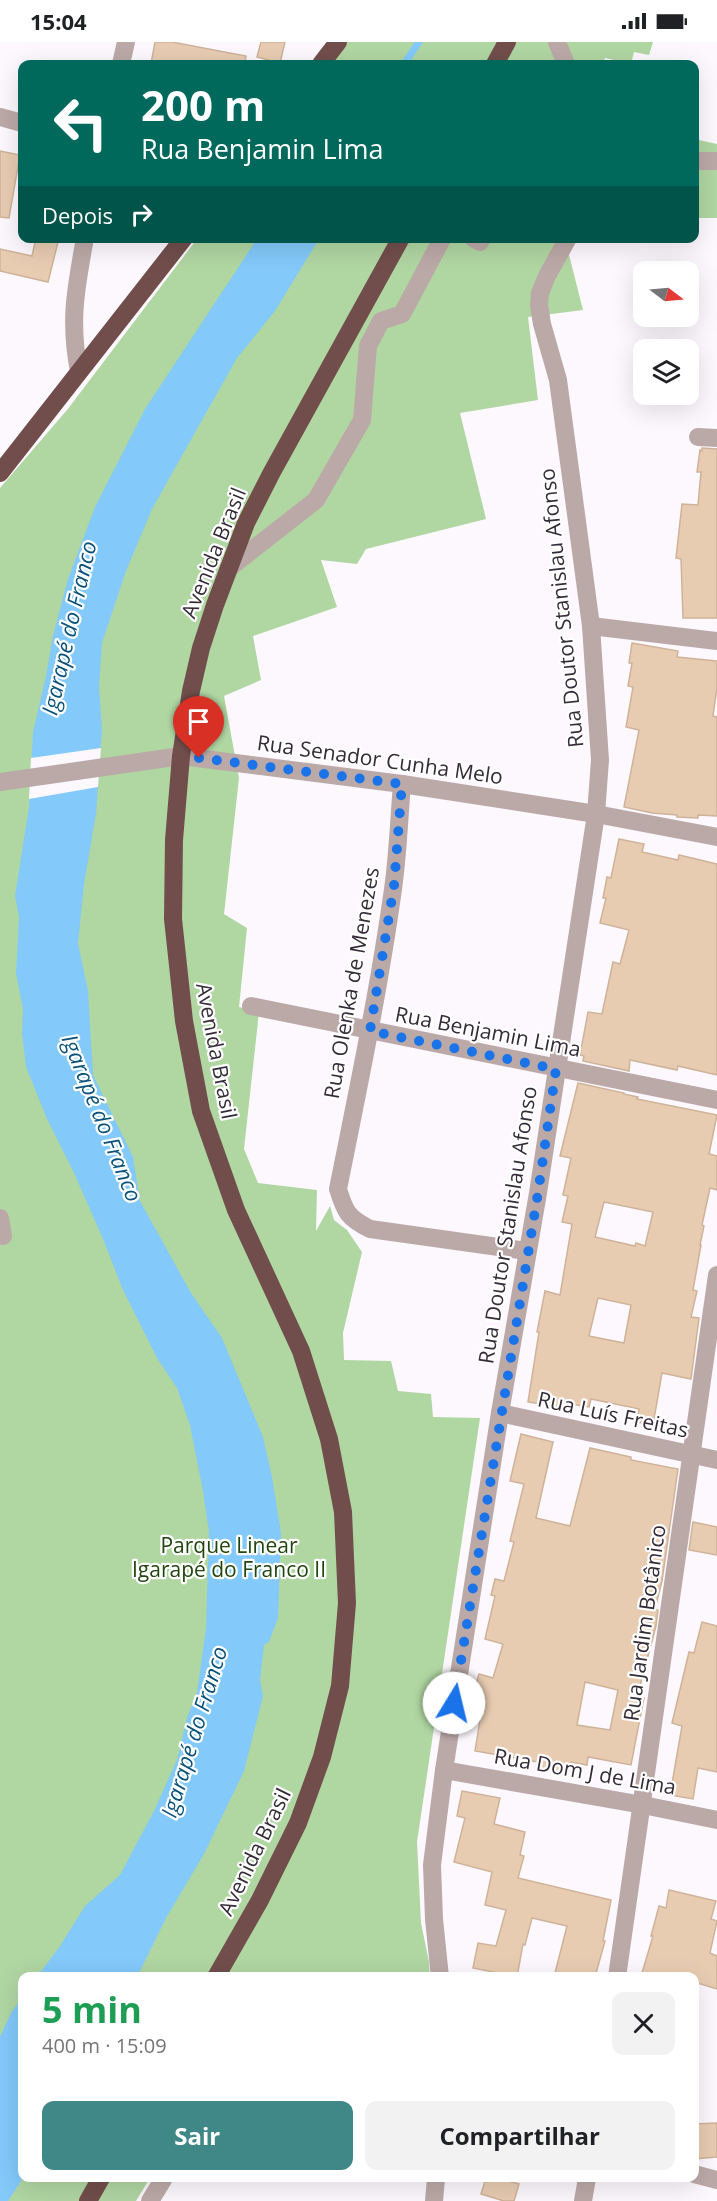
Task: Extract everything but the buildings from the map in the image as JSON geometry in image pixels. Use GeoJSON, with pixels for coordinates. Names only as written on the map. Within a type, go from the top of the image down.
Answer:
{"type":"FeatureCollection","features":[{"type":"Feature","properties":{"kind":"highway"},"geometry":{"type":"LineString","coordinates":[[324,60],[338,42]]}},
{"type":"Feature","properties":{"kind":"highway"},"geometry":{"type":"LineString","coordinates":[[497,60],[507,42]]}},
{"type":"Feature","properties":{"kind":"highway"},"geometry":{"type":"LineString","coordinates":[[0,473],[180,243]]}},
{"type":"Feature","properties":{"kind":"highway","name":"Avenida Brasil"},"geometry":{"type":"LineString","coordinates":[[219,1972],[260,1900],[298,1823],[322,1757],[340,1686],[347,1603],[343,1512],[329,1439],[301,1351],[236,1210],[199,1100],[184,1021],[173,918],[174,840],[181,756],[190,691],[201,648],[246,523],[398,243]]}},
{"type":"Feature","properties":{"kind":"highway"},"geometry":{"type":"LineString","coordinates":[[88,2201],[99,2182]]}},
{"type":"Feature","properties":{"kind":"street"},"geometry":{"type":"LineString","coordinates":[[122,60],[126,42]]}},
{"type":"Feature","properties":{"kind":"street"},"geometry":{"type":"LineString","coordinates":[[557,42],[564,60]]}},
{"type":"Feature","properties":{"kind":"street"},"geometry":{"type":"LineString","coordinates":[[0,117],[18,122]]}},
{"type":"Feature","properties":{"kind":"street"},"geometry":{"type":"LineString","coordinates":[[699,161],[717,161]]}},
{"type":"Feature","properties":{"kind":"street"},"geometry":{"type":"LineString","coordinates":[[80,371],[73,332],[73,311],[84,243]]}},
{"type":"Feature","properties":{"kind":"street"},"geometry":{"type":"LineString","coordinates":[[228,569],[316,500],[362,420],[368,346],[381,321],[402,314],[440,243]]}},
{"type":"Feature","properties":{"kind":"street","name":"Rua Doutor Stanislau Afonso"},"geometry":{"type":"LineString","coordinates":[[439,1972],[432,1865],[444,1770],[500,1413],[538,1193],[596,814],[600,760],[591,626],[558,381],[539,305],[540,293],[547,276],[565,243]]}},
{"type":"Feature","properties":{"kind":"street"},"geometry":{"type":"LineString","coordinates":[[698,437],[717,438]]}},
{"type":"Feature","properties":{"kind":"street"},"geometry":{"type":"LineString","coordinates":[[591,626],[717,641]]}},
{"type":"Feature","properties":{"kind":"street","name":"Rua Senador Cunha Melo"},"geometry":{"type":"LineString","coordinates":[[0,783],[181,756],[402,784],[596,814],[717,837]]}},
{"type":"Feature","properties":{"kind":"street","name":"Rua Olenka de Menezes"},"geometry":{"type":"LineString","coordinates":[[402,784],[394,886],[370,1031],[338,1189],[345,1211],[356,1222],[370,1229],[527,1251]]}},
{"type":"Feature","properties":{"kind":"street","name":"Rua Benjamin Lima"},"geometry":{"type":"LineString","coordinates":[[252,1006],[717,1100]]}},
{"type":"Feature","properties":{"kind":"street","name":"Rua Jardim Botânico"},"geometry":{"type":"LineString","coordinates":[[618,1972],[717,1275]]}},
{"type":"Feature","properties":{"kind":"street","name":"Rua Luís Freitas"},"geometry":{"type":"LineString","coordinates":[[500,1413],[717,1460]]}},
{"type":"Feature","properties":{"kind":"street","name":"Rua Dom J de Lima"},"geometry":{"type":"LineString","coordinates":[[444,1770],[643,1804],[717,1820]]}},
{"type":"Feature","properties":{"kind":"street"},"geometry":{"type":"LineString","coordinates":[[699,2175],[717,2180]]}},
{"type":"Feature","properties":{"kind":"street"},"geometry":{"type":"LineString","coordinates":[[150,2201],[162,2182]]}},
{"type":"Feature","properties":{"kind":"street"},"geometry":{"type":"LineString","coordinates":[[434,2201],[436,2182]]}},
{"type":"Feature","properties":{"kind":"street"},"geometry":{"type":"LineString","coordinates":[[583,2201],[585,2182]]}},
{"type":"Feature","properties":{"kind":"green space"},"geometry":{"type":"Polygon","coordinates":[[[347,42],[653,42],[649,55],[634,52],[632,60],[605,58],[604,60],[333,60],[347,42]]]}},
{"type":"Feature","properties":{"kind":"green space"},"geometry":{"type":"Polygon","coordinates":[[[699,140],[717,144],[717,218],[699,218],[699,140]]]}},
{"type":"Feature","properties":{"kind":"green space","name":"Parque Linear Igarapé do Franco II"},"geometry":{"type":"Polygon","coordinates":[[[194,243],[566,243],[583,310],[528,317],[538,400],[460,413],[486,519],[366,549],[357,564],[321,560],[337,607],[253,636],[261,680],[224,696],[239,778],[224,914],[247,928],[239,1007],[259,1012],[244,1149],[258,1183],[317,1190],[316,1231],[330,1206],[334,1220],[347,1230],[362,1252],[343,1333],[344,1360],[391,1361],[398,1391],[431,1394],[433,1417],[480,1418],[417,1842],[421,1923],[430,1972],[18,1972],[18,2182],[148,2182],[136,2201],[0,2201],[0,488],[67,410],[194,243]]]}},
{"type":"Feature","properties":{"kind":"water"},"geometry":{"type":"Polygon","coordinates":[[[254,243],[317,243],[275,311],[237,358],[152,509],[126,571],[102,643],[99,686],[102,730],[96,814],[84,884],[78,943],[88,991],[93,1075],[133,1157],[140,1201],[191,1293],[222,1338],[263,1437],[281,1533],[278,1618],[269,1642],[264,1645],[260,1680],[263,1696],[244,1771],[204,1854],[166,1918],[139,1972],[41,1972],[85,1906],[120,1875],[154,1811],[177,1760],[187,1718],[197,1692],[206,1629],[209,1532],[190,1425],[177,1388],[157,1358],[123,1290],[103,1239],[47,1119],[26,1067],[22,1033],[23,1010],[16,973],[19,917],[15,896],[29,807],[33,732],[53,636],[68,579],[95,507],[145,409],[254,243]]]}},
{"type":"Feature","properties":{"kind":"water"},"geometry":{"type":"Polygon","coordinates":[[[18,2003],[18,2182],[20,2182],[8,2201],[0,2201],[0,2037],[18,2003]]]}},
{"type":"Feature","properties":{"kind":"pier"},"geometry":{"type":"Polygon","coordinates":[[[101,748],[98,787],[29,799],[31,758],[101,748]]]}},
{"type":"Feature","properties":{"kind":"waterway","name":"Igarapé do Franco"},"geometry":{"type":"LineString","coordinates":[[407,60],[419,42]]}},
{"type":"Feature","properties":{"kind":"route"},"geometry":{"type":"LineString","coordinates":[[199,758],[402,784],[394,886],[370,1031],[556,1069],[538,1193],[454,1703]]}}]}
